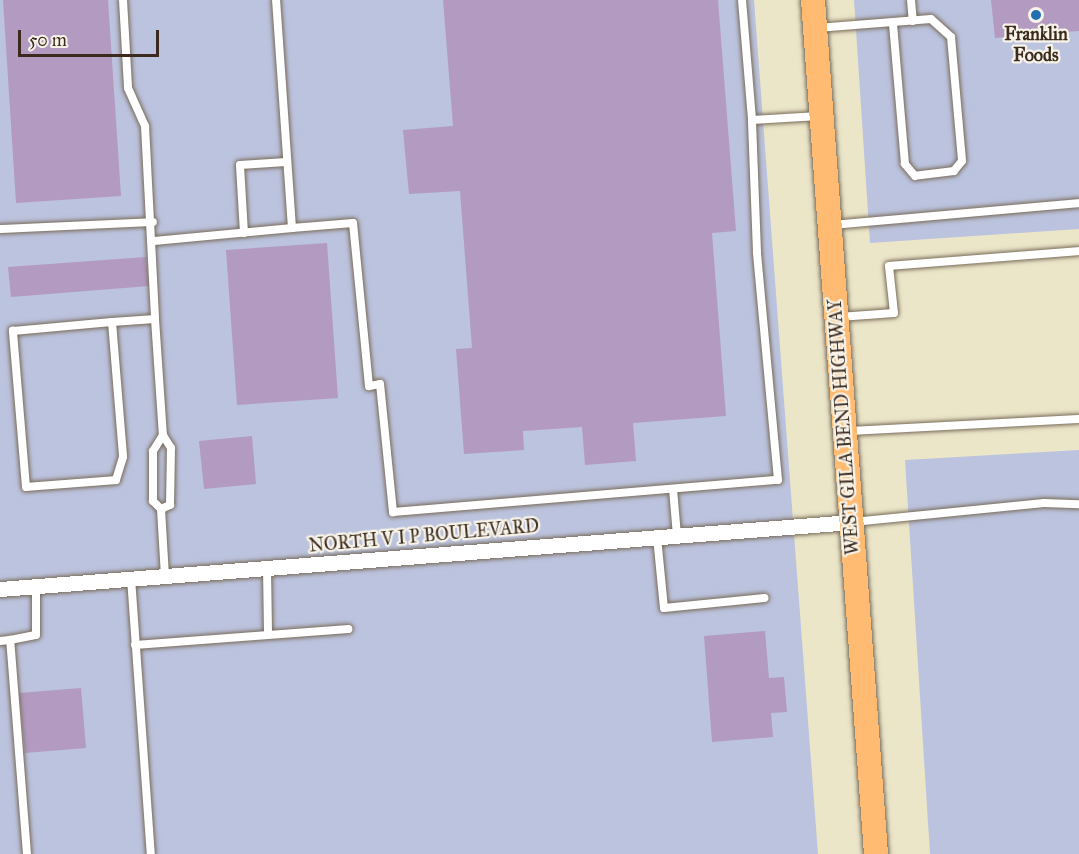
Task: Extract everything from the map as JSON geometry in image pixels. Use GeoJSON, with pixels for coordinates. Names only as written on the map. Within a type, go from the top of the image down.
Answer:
{"type":"FeatureCollection","features":[{"type":"Feature","properties":{"kind":"main road","name":"WEST GILA BEND HIGHWAY"},"geometry":{"type":"LineString","coordinates":[[813,0],[876,854]]}},
{"type":"Feature","properties":{"kind":"street","name":"NORTH V I P BOULEVARD"},"geometry":{"type":"LineString","coordinates":[[0,589],[851,522]]}},
{"type":"Feature","properties":{"kind":"lane"},"geometry":{"type":"LineString","coordinates":[[123,0],[128,88],[145,126],[153,222],[155,319],[163,435],[171,448],[170,505],[161,509]]}},
{"type":"Feature","properties":{"kind":"lane"},"geometry":{"type":"LineString","coordinates":[[276,0],[292,228]]}},
{"type":"Feature","properties":{"kind":"lane"},"geometry":{"type":"LineString","coordinates":[[154,241],[353,223],[369,386],[380,384],[393,512],[778,480],[757,252],[752,120],[742,0]]}},
{"type":"Feature","properties":{"kind":"lane"},"geometry":{"type":"LineString","coordinates":[[911,0],[913,21]]}},
{"type":"Feature","properties":{"kind":"lane"},"geometry":{"type":"LineString","coordinates":[[816,28],[932,19],[951,37],[962,161],[954,171],[915,176],[905,164],[893,23]]}},
{"type":"Feature","properties":{"kind":"lane"},"geometry":{"type":"LineString","coordinates":[[752,120],[821,116]]}},
{"type":"Feature","properties":{"kind":"lane"},"geometry":{"type":"LineString","coordinates":[[244,233],[240,165],[286,162]]}},
{"type":"Feature","properties":{"kind":"lane"},"geometry":{"type":"LineString","coordinates":[[829,225],[1079,203]]}},
{"type":"Feature","properties":{"kind":"lane"},"geometry":{"type":"LineString","coordinates":[[0,229],[153,222]]}},
{"type":"Feature","properties":{"kind":"lane"},"geometry":{"type":"LineString","coordinates":[[836,317],[894,313],[889,266],[1079,251]]}},
{"type":"Feature","properties":{"kind":"lane"},"geometry":{"type":"LineString","coordinates":[[112,322],[123,457],[116,480],[26,487],[13,331],[112,322],[155,319]]}},
{"type":"Feature","properties":{"kind":"lane"},"geometry":{"type":"LineString","coordinates":[[844,431],[1079,419]]}},
{"type":"Feature","properties":{"kind":"lane"},"geometry":{"type":"LineString","coordinates":[[163,435],[153,451],[153,501],[161,509],[165,576]]}},
{"type":"Feature","properties":{"kind":"lane"},"geometry":{"type":"LineString","coordinates":[[673,489],[677,536]]}},
{"type":"Feature","properties":{"kind":"lane"},"geometry":{"type":"LineString","coordinates":[[851,522],[1079,504]]}},
{"type":"Feature","properties":{"kind":"lane"},"geometry":{"type":"LineString","coordinates":[[657,537],[664,608],[765,598]]}},
{"type":"Feature","properties":{"kind":"lane"},"geometry":{"type":"LineString","coordinates":[[267,568],[268,635]]}},
{"type":"Feature","properties":{"kind":"lane"},"geometry":{"type":"LineString","coordinates":[[131,578],[151,854]]}},
{"type":"Feature","properties":{"kind":"lane"},"geometry":{"type":"LineString","coordinates":[[0,641],[36,635],[36,586]]}},
{"type":"Feature","properties":{"kind":"lane"},"geometry":{"type":"LineString","coordinates":[[135,645],[348,629]]}},
{"type":"Feature","properties":{"kind":"lane"},"geometry":{"type":"LineString","coordinates":[[9,640],[27,854]]}},
{"type":"Feature","properties":{"kind":"shaded area"},"geometry":{"type":"Polygon","coordinates":[[[0,0],[754,0],[818,854],[0,854],[0,0]]]}},
{"type":"Feature","properties":{"kind":"shaded area"},"geometry":{"type":"Polygon","coordinates":[[[854,0],[1079,0],[1079,229],[870,243],[854,0]]]}},
{"type":"Feature","properties":{"kind":"shaded area"},"geometry":{"type":"Polygon","coordinates":[[[1079,450],[1079,854],[930,854],[905,460],[1079,450]]]}},
{"type":"Feature","properties":{"kind":"building"},"geometry":{"type":"Polygon","coordinates":[[[3,0],[108,0],[121,196],[16,203],[3,0]]]}},
{"type":"Feature","properties":{"kind":"building"},"geometry":{"type":"Polygon","coordinates":[[[443,0],[718,0],[736,231],[712,233],[726,416],[633,423],[636,461],[585,465],[582,427],[523,431],[524,450],[464,454],[456,349],[472,348],[460,191],[409,194],[403,130],[453,126],[443,0]]]}},
{"type":"Feature","properties":{"kind":"building","name":"Franklin Foods"},"geometry":{"type":"Polygon","coordinates":[[[991,0],[1079,0],[1079,31],[995,38],[991,0]]]}},
{"type":"Feature","properties":{"kind":"building"},"geometry":{"type":"Polygon","coordinates":[[[327,243],[338,398],[237,405],[226,250],[327,243]]]}},
{"type":"Feature","properties":{"kind":"building"},"geometry":{"type":"Polygon","coordinates":[[[146,257],[149,286],[11,297],[8,267],[146,257]]]}},
{"type":"Feature","properties":{"kind":"building"},"geometry":{"type":"Polygon","coordinates":[[[252,436],[256,484],[204,489],[199,441],[252,436]]]}},
{"type":"Feature","properties":{"kind":"building"},"geometry":{"type":"Polygon","coordinates":[[[765,631],[769,678],[784,677],[787,712],[771,713],[773,737],[712,742],[704,636],[765,631]]]}},
{"type":"Feature","properties":{"kind":"building"},"geometry":{"type":"Polygon","coordinates":[[[81,688],[86,748],[25,753],[19,693],[81,688]]]}},
{"type":"Feature","properties":{"kind":"place","name":"Franklin Foods"},"geometry":{"type":"Point","coordinates":[1036,15]}}]}
